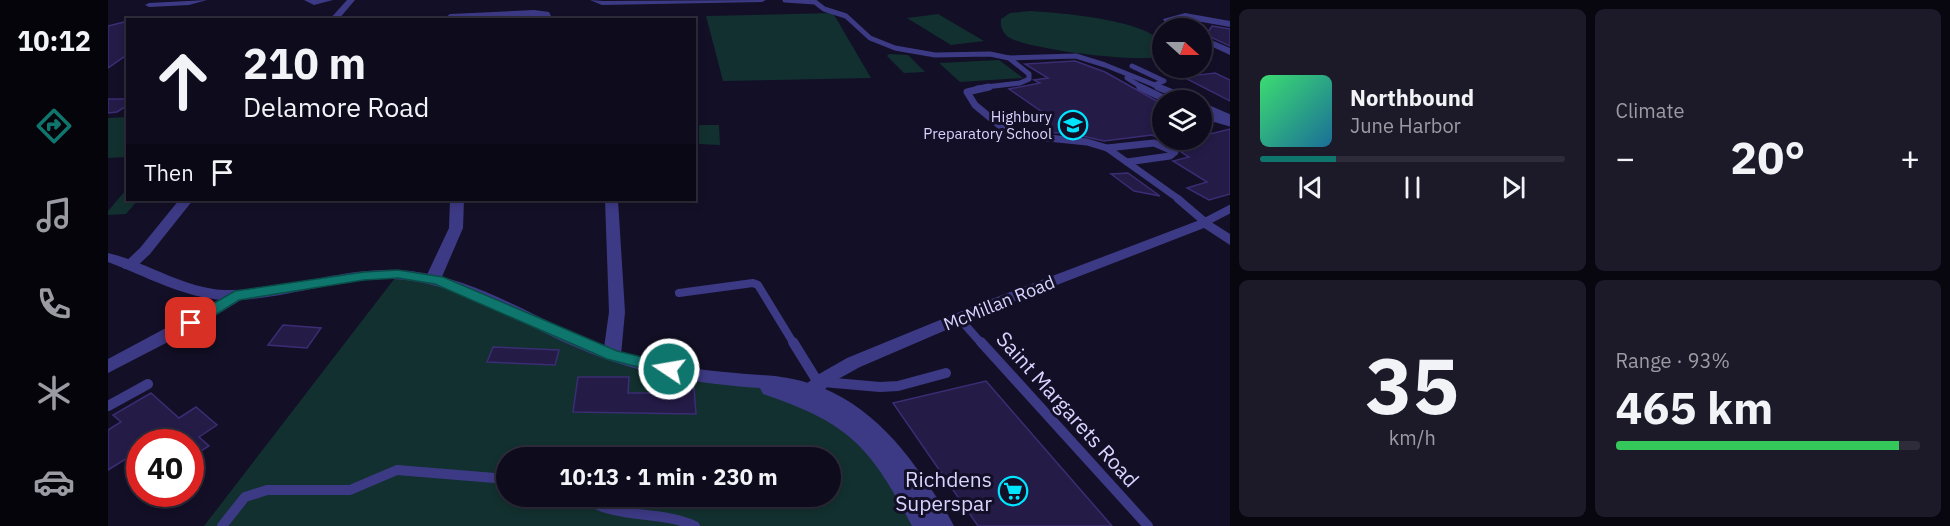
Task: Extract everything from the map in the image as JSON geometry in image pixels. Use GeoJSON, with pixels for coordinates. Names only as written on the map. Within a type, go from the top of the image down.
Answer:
{"type":"FeatureCollection","features":[{"type":"Feature","properties":{"kind":"street"},"geometry":{"type":"LineString","coordinates":[[149,5],[203,0]]}},
{"type":"Feature","properties":{"kind":"street"},"geometry":{"type":"LineString","coordinates":[[308,0],[314,3],[329,0]]}},
{"type":"Feature","properties":{"kind":"street"},"geometry":{"type":"LineString","coordinates":[[335,18],[351,0]]}},
{"type":"Feature","properties":{"kind":"street"},"geometry":{"type":"LineString","coordinates":[[605,15],[598,2],[762,0]]}},
{"type":"Feature","properties":{"kind":"street"},"geometry":{"type":"LineString","coordinates":[[450,17],[534,13],[546,14],[548,18]]}},
{"type":"Feature","properties":{"kind":"street"},"geometry":{"type":"LineString","coordinates":[[1171,18],[1197,18]]}},
{"type":"Feature","properties":{"kind":"street"},"geometry":{"type":"LineString","coordinates":[[1212,21],[1230,24]]}},
{"type":"Feature","properties":{"kind":"street"},"geometry":{"type":"LineString","coordinates":[[1212,44],[1230,52]]}},
{"type":"Feature","properties":{"kind":"street"},"geometry":{"type":"LineString","coordinates":[[129,266],[185,201]]}},
{"type":"Feature","properties":{"kind":"street"},"geometry":{"type":"LineString","coordinates":[[434,279],[456,228],[457,201]]}},
{"type":"Feature","properties":{"kind":"street"},"geometry":{"type":"LineString","coordinates":[[611,201],[617,312],[612,355]]}},
{"type":"Feature","properties":{"kind":"street"},"geometry":{"type":"LineString","coordinates":[[1205,222],[1230,241]]}},
{"type":"Feature","properties":{"kind":"street","name":"McMillan Road"},"geometry":{"type":"LineString","coordinates":[[814,389],[869,357],[959,318],[1169,238],[1205,222]]}},
{"type":"Feature","properties":{"kind":"street"},"geometry":{"type":"LineString","coordinates":[[108,257],[199,292],[235,296],[380,274],[434,279],[468,291],[612,355],[651,366],[737,380],[772,381],[814,389],[854,414],[878,433],[943,526]]}},
{"type":"Feature","properties":{"kind":"street"},"geometry":{"type":"LineString","coordinates":[[108,368],[235,296]]}},
{"type":"Feature","properties":{"kind":"street"},"geometry":{"type":"LineString","coordinates":[[814,389],[879,452],[923,526]]}},
{"type":"Feature","properties":{"kind":"lane"},"geometry":{"type":"LineString","coordinates":[[785,0],[816,2],[824,9],[846,16],[870,38],[895,48],[935,56],[994,54],[1010,58],[1070,55],[1105,64],[1165,90]]}},
{"type":"Feature","properties":{"kind":"lane"},"geometry":{"type":"LineString","coordinates":[[1010,58],[1031,78],[1020,83],[972,89],[967,92],[975,105],[990,120],[1012,135],[1087,141],[1107,148],[1191,208],[1205,222],[1230,209]]}},
{"type":"Feature","properties":{"kind":"lane"},"geometry":{"type":"LineString","coordinates":[[1132,66],[1164,81],[1153,85]]}},
{"type":"Feature","properties":{"kind":"lane"},"geometry":{"type":"LineString","coordinates":[[1148,74],[1127,78],[1152,93]]}},
{"type":"Feature","properties":{"kind":"lane"},"geometry":{"type":"LineString","coordinates":[[1212,110],[1230,118]]}},
{"type":"Feature","properties":{"kind":"lane"},"geometry":{"type":"LineString","coordinates":[[1212,118],[1230,123]]}},
{"type":"Feature","properties":{"kind":"lane"},"geometry":{"type":"LineString","coordinates":[[1107,148],[1154,143],[1175,152],[1170,156],[1127,162]]}},
{"type":"Feature","properties":{"kind":"lane"},"geometry":{"type":"LineString","coordinates":[[679,292],[753,283],[758,285],[814,389],[889,387],[946,372]]}},
{"type":"Feature","properties":{"kind":"lane","name":"Saint Margarets Road"},"geometry":{"type":"LineString","coordinates":[[959,318],[1148,526]]}},
{"type":"Feature","properties":{"kind":"lane"},"geometry":{"type":"LineString","coordinates":[[108,406],[148,384]]}},
{"type":"Feature","properties":{"kind":"lane"},"geometry":{"type":"LineString","coordinates":[[222,526],[241,501],[255,492],[276,490],[335,492],[352,489],[397,470],[496,478]]}},
{"type":"Feature","properties":{"kind":"lane"},"geometry":{"type":"LineString","coordinates":[[600,507],[610,511],[682,520],[695,526]]}},
{"type":"Feature","properties":{"kind":"green space"},"geometry":{"type":"Polygon","coordinates":[[[1030,11],[1060,13],[1133,26],[1152,35],[1152,57],[1126,58],[1060,51],[1022,42],[1010,38],[1002,27],[1001,19],[1010,13],[1030,11]]]}},
{"type":"Feature","properties":{"kind":"green space"},"geometry":{"type":"Polygon","coordinates":[[[833,13],[871,78],[723,81],[706,16],[833,13]]]}},
{"type":"Feature","properties":{"kind":"green space"},"geometry":{"type":"Polygon","coordinates":[[[938,14],[984,41],[951,45],[907,18],[938,14]]]}},
{"type":"Feature","properties":{"kind":"green space"},"geometry":{"type":"Polygon","coordinates":[[[889,54],[908,55],[925,72],[904,73],[887,56],[889,54]]]}},
{"type":"Feature","properties":{"kind":"green space"},"geometry":{"type":"Polygon","coordinates":[[[999,60],[1023,78],[960,82],[939,63],[999,60]]]}},
{"type":"Feature","properties":{"kind":"green space"},"geometry":{"type":"Polygon","coordinates":[[[126,117],[126,157],[108,158],[108,118],[126,117]]]}},
{"type":"Feature","properties":{"kind":"green space"},"geometry":{"type":"Polygon","coordinates":[[[699,125],[719,125],[720,145],[699,144],[699,125]]]}},
{"type":"Feature","properties":{"kind":"green space"},"geometry":{"type":"Polygon","coordinates":[[[125,191],[126,201],[137,201],[126,214],[108,215],[108,211],[125,191]]]}},
{"type":"Feature","properties":{"kind":"green space"},"geometry":{"type":"Polygon","coordinates":[[[398,274],[417,276],[612,355],[767,389],[858,430],[923,526],[204,526],[398,274]]]}},
{"type":"Feature","properties":{"kind":"building"},"geometry":{"type":"Polygon","coordinates":[[[126,22],[126,55],[108,68],[108,26],[126,22]]]}},
{"type":"Feature","properties":{"kind":"building"},"geometry":{"type":"Polygon","coordinates":[[[1212,26],[1230,29],[1230,46],[1212,38],[1212,26]]]}},
{"type":"Feature","properties":{"kind":"building"},"geometry":{"type":"Polygon","coordinates":[[[1075,61],[1105,72],[1152,98],[1152,135],[1104,141],[1082,136],[1075,131],[1055,133],[1040,122],[1049,121],[1041,115],[1045,114],[1009,89],[1040,83],[1034,80],[1048,78],[1025,64],[1075,61]]]}},
{"type":"Feature","properties":{"kind":"building"},"geometry":{"type":"Polygon","coordinates":[[[1212,73],[1230,80],[1230,101],[1185,78],[1212,78],[1212,73]]]}},
{"type":"Feature","properties":{"kind":"building"},"geometry":{"type":"Polygon","coordinates":[[[108,99],[126,99],[126,106],[117,112],[108,113],[108,99]]]}},
{"type":"Feature","properties":{"kind":"building"},"geometry":{"type":"Polygon","coordinates":[[[1230,129],[1230,194],[1209,200],[1187,188],[1207,182],[1173,161],[1189,157],[1180,150],[1212,150],[1212,134],[1230,129]]]}},
{"type":"Feature","properties":{"kind":"building"},"geometry":{"type":"Polygon","coordinates":[[[1128,173],[1160,196],[1134,191],[1111,174],[1128,173]]]}},
{"type":"Feature","properties":{"kind":"building"},"geometry":{"type":"Polygon","coordinates":[[[283,325],[321,328],[307,348],[268,345],[283,325]]]}},
{"type":"Feature","properties":{"kind":"building"},"geometry":{"type":"Polygon","coordinates":[[[493,347],[559,350],[555,365],[487,362],[493,347]]]}},
{"type":"Feature","properties":{"kind":"building"},"geometry":{"type":"Polygon","coordinates":[[[578,377],[629,377],[628,393],[655,393],[655,389],[694,388],[696,414],[573,412],[578,377]]]}},
{"type":"Feature","properties":{"kind":"building"},"geometry":{"type":"Polygon","coordinates":[[[986,381],[1112,526],[978,526],[893,403],[986,381]]]}},
{"type":"Feature","properties":{"kind":"building"},"geometry":{"type":"Polygon","coordinates":[[[151,393],[179,418],[196,407],[217,425],[204,434],[204,429],[126,429],[126,459],[108,470],[108,430],[121,422],[113,415],[151,393]]]}},
{"type":"Feature","properties":{"kind":"place","name":"Highbury Preparatory School"},"geometry":{"type":"Point","coordinates":[1073,125]}},
{"type":"Feature","properties":{"kind":"place","name":"Richdens Superspar"},"geometry":{"type":"Point","coordinates":[1013,491]}},
{"type":"Feature","properties":{"kind":"route"},"geometry":{"type":"LineString","coordinates":[[191,323],[235,296],[364,276],[398,274],[438,280],[612,355],[669,369]]}}]}
